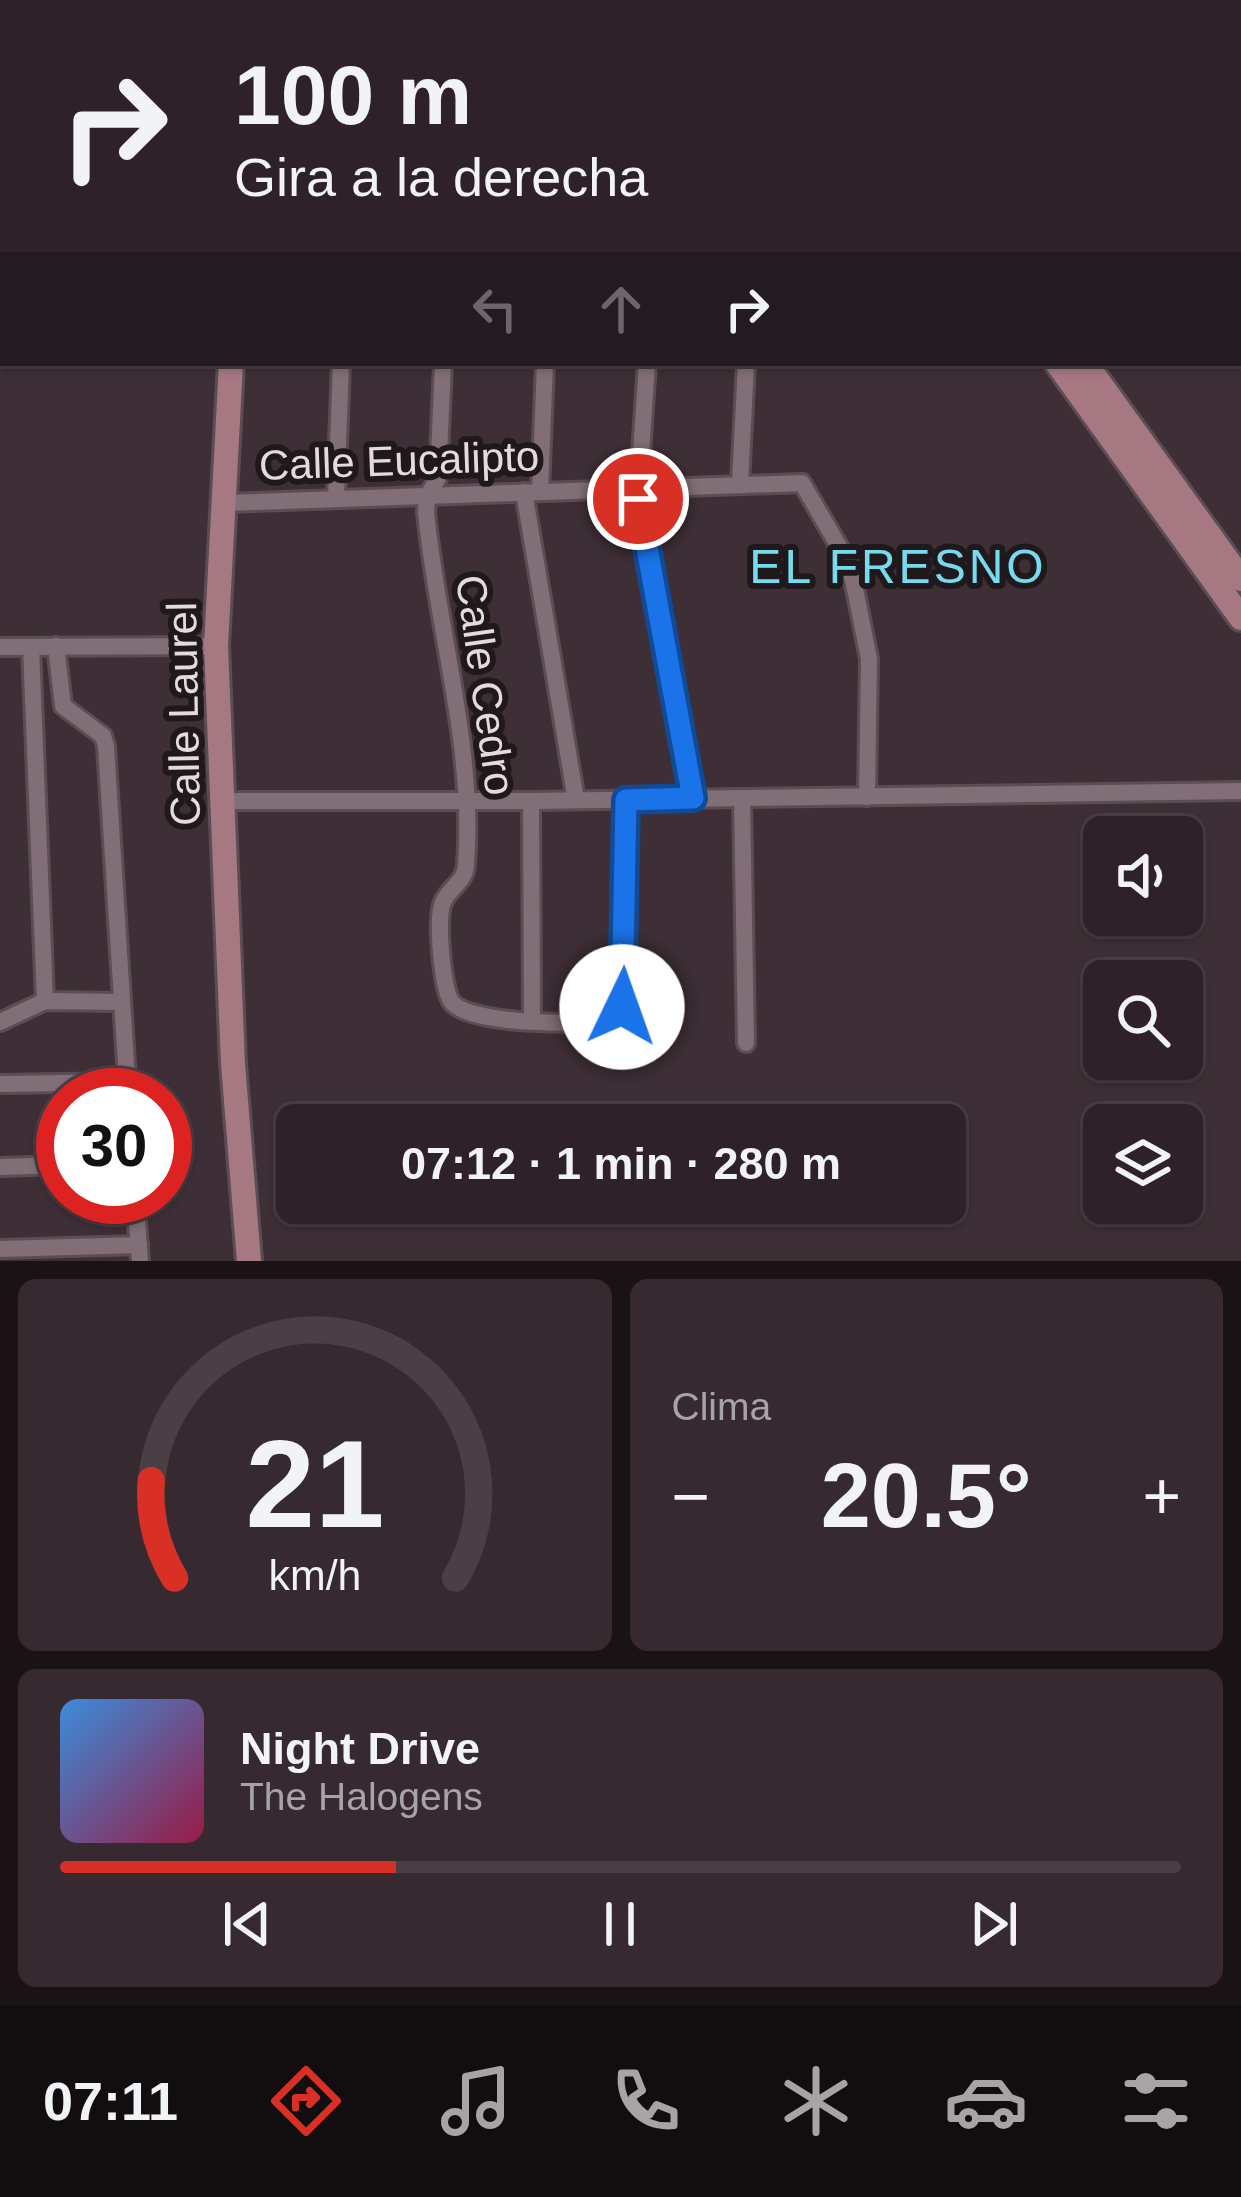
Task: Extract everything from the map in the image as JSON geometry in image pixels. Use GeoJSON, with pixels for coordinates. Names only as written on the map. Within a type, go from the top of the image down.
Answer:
{"type":"FeatureCollection","features":[{"type":"Feature","properties":{"kind":"street","name":"Calle Laurel"},"geometry":{"type":"LineString","coordinates":[[231,366],[216,646],[233,1064],[249,1261]]}},
{"type":"Feature","properties":{"kind":"street"},"geometry":{"type":"LineString","coordinates":[[336,498],[341,366]]}},
{"type":"Feature","properties":{"kind":"street","name":"Calle Cedro"},"geometry":{"type":"LineString","coordinates":[[443,366],[439,478],[427,497],[428,527],[468,799],[466,873],[441,908],[443,977],[448,996],[472,1015],[532,1020]]}},
{"type":"Feature","properties":{"kind":"street"},"geometry":{"type":"LineString","coordinates":[[545,366],[532,492],[576,800]]}},
{"type":"Feature","properties":{"kind":"street"},"geometry":{"type":"LineString","coordinates":[[647,366],[638,499],[693,798]]}},
{"type":"Feature","properties":{"kind":"street"},"geometry":{"type":"LineString","coordinates":[[740,483],[746,366]]}},
{"type":"Feature","properties":{"kind":"street"},"geometry":{"type":"LineString","coordinates":[[1060,366],[1182,517],[1241,579]]}},
{"type":"Feature","properties":{"kind":"street"},"geometry":{"type":"LineString","coordinates":[[1086,366],[1241,618]]}},
{"type":"Feature","properties":{"kind":"street","name":"Calle Eucalipto"},"geometry":{"type":"LineString","coordinates":[[224,503],[791,480],[810,490],[814,507],[850,568],[868,659],[868,797]]}},
{"type":"Feature","properties":{"kind":"street"},"geometry":{"type":"LineString","coordinates":[[0,646],[216,646]]}},
{"type":"Feature","properties":{"kind":"street"},"geometry":{"type":"LineString","coordinates":[[56,646],[63,706],[105,740],[126,1068]]}},
{"type":"Feature","properties":{"kind":"street"},"geometry":{"type":"LineString","coordinates":[[31,647],[45,1001]]}},
{"type":"Feature","properties":{"kind":"street"},"geometry":{"type":"LineString","coordinates":[[34,709],[63,706]]}},
{"type":"Feature","properties":{"kind":"street"},"geometry":{"type":"LineString","coordinates":[[221,800],[530,801],[1241,791]]}},
{"type":"Feature","properties":{"kind":"street"},"geometry":{"type":"LineString","coordinates":[[742,798],[746,1043]]}},
{"type":"Feature","properties":{"kind":"street"},"geometry":{"type":"LineString","coordinates":[[530,801],[532,1020],[607,1020],[622,1007],[626,800]]}},
{"type":"Feature","properties":{"kind":"street"},"geometry":{"type":"LineString","coordinates":[[0,1022],[45,1001],[122,1003]]}},
{"type":"Feature","properties":{"kind":"street"},"geometry":{"type":"LineString","coordinates":[[0,1084],[36,1085]]}},
{"type":"Feature","properties":{"kind":"street"},"geometry":{"type":"LineString","coordinates":[[0,1167],[36,1166]]}},
{"type":"Feature","properties":{"kind":"street"},"geometry":{"type":"LineString","coordinates":[[0,1249],[139,1253]]}},
{"type":"Feature","properties":{"kind":"district","name":"EL FRESNO"},"geometry":{"type":"Point","coordinates":[898,566]}},
{"type":"Feature","properties":{"kind":"route"},"geometry":{"type":"LineString","coordinates":[[622,1007],[626,800],[693,798],[638,499]]}}]}
